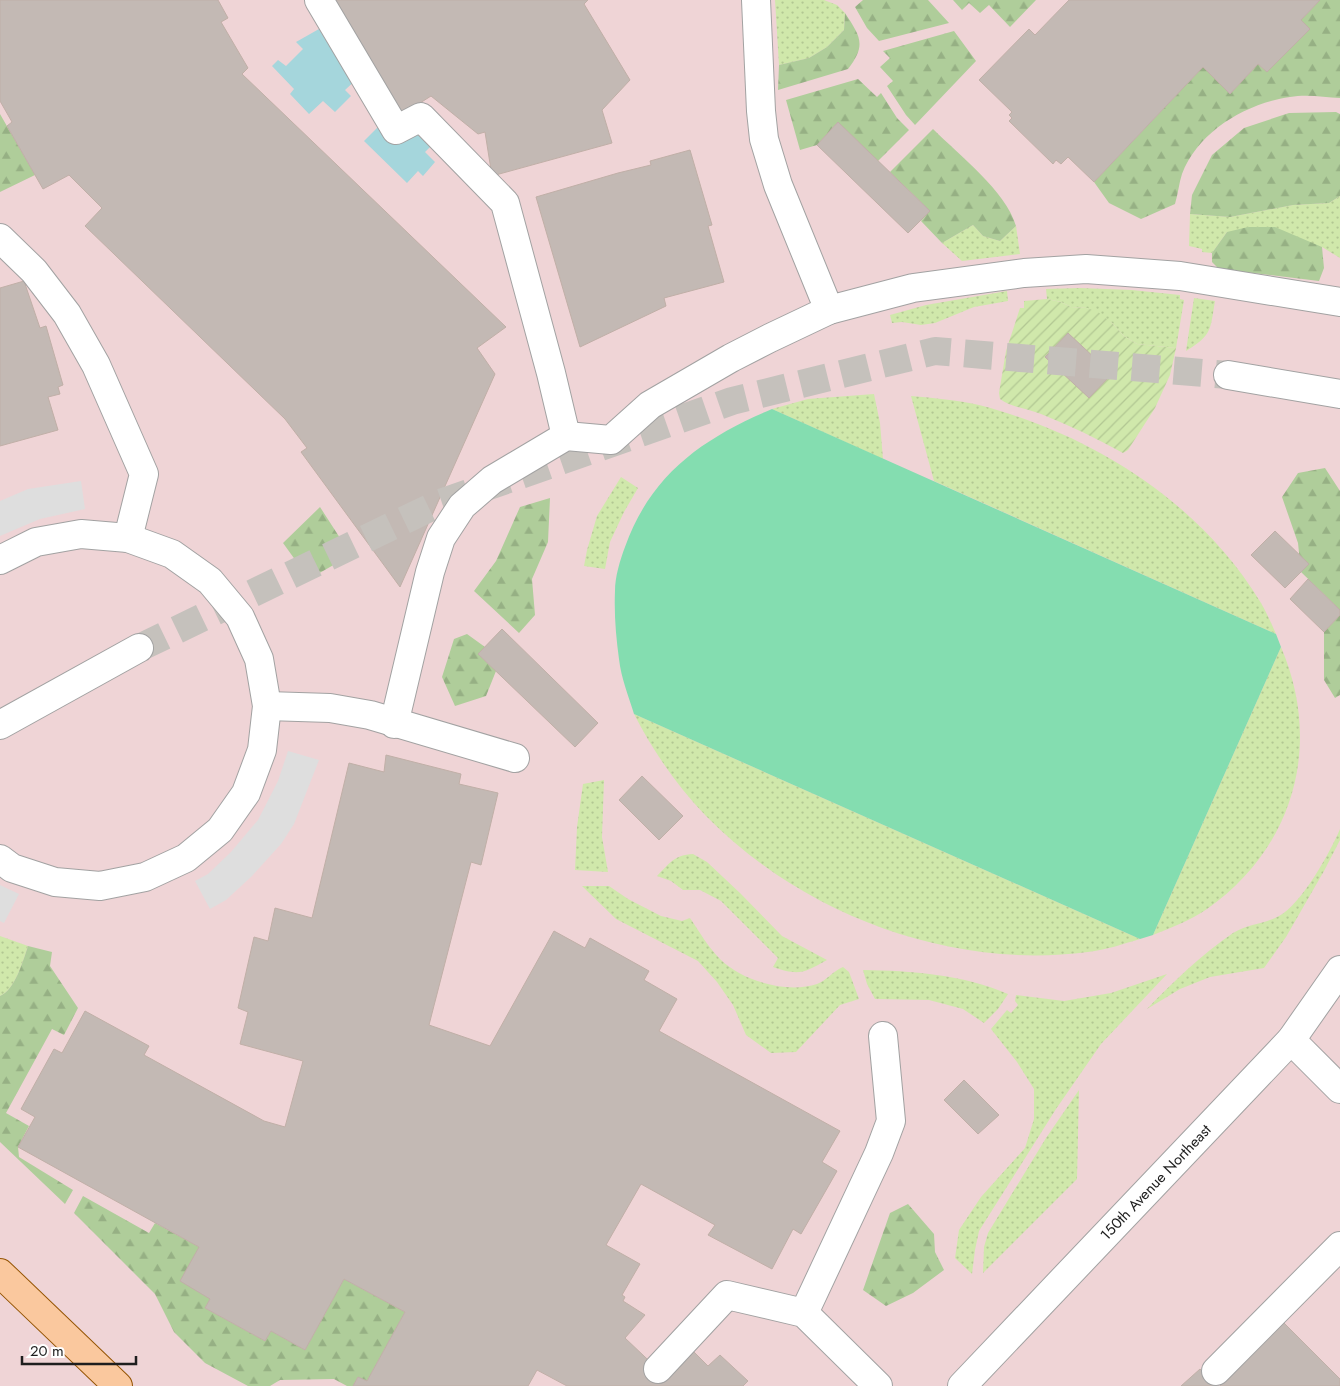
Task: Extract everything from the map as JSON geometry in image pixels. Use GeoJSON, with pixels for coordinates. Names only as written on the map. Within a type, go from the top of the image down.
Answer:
{"type":"FeatureCollection","features":[{"type":"Feature","properties":{"kind":"main road"},"geometry":{"type":"LineString","coordinates":[[0,1273],[118,1386]]}},
{"type":"Feature","properties":{"kind":"street"},"geometry":{"type":"LineString","coordinates":[[318,0],[396,130],[420,117],[505,203],[566,436]]}},
{"type":"Feature","properties":{"kind":"street"},"geometry":{"type":"LineString","coordinates":[[756,0],[764,139],[778,185],[829,310]]}},
{"type":"Feature","properties":{"kind":"street"},"geometry":{"type":"LineString","coordinates":[[0,238],[34,271],[67,314],[96,365],[144,474],[128,538]]}},
{"type":"Feature","properties":{"kind":"street"},"geometry":{"type":"LineString","coordinates":[[394,724],[430,572],[441,538],[462,506],[492,480],[566,436],[611,440],[650,405],[731,358],[829,310],[913,288],[1024,273],[1086,269],[1180,276],[1340,302]]}},
{"type":"Feature","properties":{"kind":"street"},"geometry":{"type":"LineString","coordinates":[[1228,374],[1340,394]]}},
{"type":"Feature","properties":{"kind":"street"},"geometry":{"type":"LineString","coordinates":[[0,560],[36,542],[81,534],[128,538],[172,554],[210,581],[240,617],[259,659],[267,706],[262,750],[246,793],[220,830],[186,858],[145,878],[100,886],[55,882],[12,868],[0,859]]}},
{"type":"Feature","properties":{"kind":"street"},"geometry":{"type":"LineString","coordinates":[[0,726],[139,648]]}},
{"type":"Feature","properties":{"kind":"street"},"geometry":{"type":"LineString","coordinates":[[267,706],[330,708],[370,715],[394,724],[515,758]]}},
{"type":"Feature","properties":{"kind":"street","name":"150th Avenue Northeast"},"geometry":{"type":"LineString","coordinates":[[962,1386],[1291,1040],[1340,970]]}},
{"type":"Feature","properties":{"kind":"street"},"geometry":{"type":"LineString","coordinates":[[804,1313],[880,1153],[891,1121],[883,1036]]}},
{"type":"Feature","properties":{"kind":"street"},"geometry":{"type":"LineString","coordinates":[[1291,1040],[1340,1088]]}},
{"type":"Feature","properties":{"kind":"street"},"geometry":{"type":"LineString","coordinates":[[1216,1371],[1340,1246]]}},
{"type":"Feature","properties":{"kind":"street"},"geometry":{"type":"LineString","coordinates":[[658,1369],[727,1295],[804,1313],[878,1386]]}},
{"type":"Feature","properties":{"kind":"shaded area"},"geometry":{"type":"Polygon","coordinates":[[[0,0],[1340,0],[1340,1386],[0,1386],[0,0]]]}},
{"type":"Feature","properties":{"kind":"shaded area"},"geometry":{"type":"Polygon","coordinates":[[[81,481],[85,509],[40,519],[0,536],[0,501],[28,489],[81,481]]]}},
{"type":"Feature","properties":{"kind":"shaded area"},"geometry":{"type":"Polygon","coordinates":[[[288,751],[319,760],[294,824],[281,844],[252,876],[226,900],[210,909],[195,881],[208,874],[231,852],[258,820],[278,781],[288,751]]]}},
{"type":"Feature","properties":{"kind":"shaded area"},"geometry":{"type":"Polygon","coordinates":[[[0,885],[19,894],[4,923],[0,921],[0,885]]]}},
{"type":"Feature","properties":{"kind":"green space"},"geometry":{"type":"Polygon","coordinates":[[[775,0],[824,0],[837,5],[845,13],[844,30],[827,47],[809,58],[779,65],[775,0]]]}},
{"type":"Feature","properties":{"kind":"green space"},"geometry":{"type":"Polygon","coordinates":[[[863,0],[928,0],[949,23],[879,41],[867,28],[855,7],[863,0]]]}},
{"type":"Feature","properties":{"kind":"green space"},"geometry":{"type":"Polygon","coordinates":[[[953,0],[1036,0],[1010,27],[989,5],[980,13],[969,3],[962,10],[953,0]]]}},
{"type":"Feature","properties":{"kind":"green space"},"geometry":{"type":"Polygon","coordinates":[[[1320,0],[1340,0],[1340,98],[1302,96],[1274,100],[1241,113],[1226,122],[1212,132],[1189,159],[1182,174],[1175,204],[1141,219],[1109,203],[1094,182],[1203,67],[1230,94],[1258,64],[1267,72],[1309,29],[1301,20],[1320,0]]]}},
{"type":"Feature","properties":{"kind":"green space"},"geometry":{"type":"Polygon","coordinates":[[[845,13],[858,34],[859,41],[858,53],[848,69],[778,90],[779,65],[809,58],[827,47],[844,30],[845,13]]]}},
{"type":"Feature","properties":{"kind":"green space"},"geometry":{"type":"Polygon","coordinates":[[[954,31],[976,61],[915,125],[887,86],[893,81],[880,67],[890,58],[883,51],[954,31]]]}},
{"type":"Feature","properties":{"kind":"green space"},"geometry":{"type":"Polygon","coordinates":[[[858,79],[877,97],[881,93],[897,118],[909,130],[878,161],[838,122],[817,145],[800,150],[786,100],[858,79]]]}},
{"type":"Feature","properties":{"kind":"green space"},"geometry":{"type":"Polygon","coordinates":[[[1336,112],[1340,114],[1340,196],[1329,203],[1293,205],[1230,217],[1190,214],[1192,195],[1212,155],[1244,128],[1289,113],[1336,112]]]}},
{"type":"Feature","properties":{"kind":"green space"},"geometry":{"type":"Polygon","coordinates":[[[0,114],[35,175],[0,192],[0,114]]]}},
{"type":"Feature","properties":{"kind":"green space"},"geometry":{"type":"Polygon","coordinates":[[[933,129],[980,174],[1011,213],[1016,226],[1000,241],[983,236],[973,225],[942,243],[921,221],[930,211],[890,172],[933,129]]]}},
{"type":"Feature","properties":{"kind":"green space"},"geometry":{"type":"Polygon","coordinates":[[[1340,196],[1340,258],[1322,247],[1227,232],[1212,253],[1202,252],[1202,249],[1189,246],[1190,214],[1230,217],[1293,205],[1329,203],[1340,196]]]}},
{"type":"Feature","properties":{"kind":"green space"},"geometry":{"type":"Polygon","coordinates":[[[973,225],[983,236],[1000,241],[1016,226],[1020,254],[962,261],[942,243],[973,225]]]}},
{"type":"Feature","properties":{"kind":"green space"},"geometry":{"type":"Polygon","coordinates":[[[1248,227],[1275,227],[1322,247],[1324,268],[1319,281],[1219,269],[1212,262],[1212,253],[1227,232],[1248,227]]]}},
{"type":"Feature","properties":{"kind":"green space"},"geometry":{"type":"Polygon","coordinates":[[[1046,289],[1132,290],[1180,295],[1180,299],[1184,300],[1176,348],[1137,344],[1124,336],[1112,323],[1087,308],[1071,307],[1061,302],[1047,299],[1046,289]]]}},
{"type":"Feature","properties":{"kind":"green space"},"geometry":{"type":"Polygon","coordinates":[[[1007,291],[1008,301],[974,307],[935,323],[921,325],[902,322],[892,323],[890,315],[926,305],[1007,291]]]}},
{"type":"Feature","properties":{"kind":"green space"},"geometry":{"type":"Polygon","coordinates":[[[1194,298],[1215,301],[1208,331],[1201,341],[1186,351],[1194,298]]]}},
{"type":"Feature","properties":{"kind":"green space"},"geometry":{"type":"Polygon","coordinates":[[[1047,299],[1061,302],[1071,307],[1087,308],[1098,312],[1124,336],[1137,344],[1176,348],[1170,375],[1155,408],[1128,450],[1123,453],[1062,423],[1000,399],[999,393],[1006,351],[1020,308],[1024,308],[1024,301],[1047,299]]]}},
{"type":"Feature","properties":{"kind":"green space"},"geometry":{"type":"Polygon","coordinates":[[[874,394],[880,423],[883,459],[772,409],[808,399],[874,394]]]}},
{"type":"Feature","properties":{"kind":"green space"},"geometry":{"type":"Polygon","coordinates":[[[911,396],[971,403],[1021,418],[1062,434],[1102,454],[1140,477],[1175,504],[1207,534],[1236,567],[1261,603],[1276,634],[934,481],[911,396]]]}},
{"type":"Feature","properties":{"kind":"green space"},"geometry":{"type":"Polygon","coordinates":[[[772,409],[1276,634],[1281,647],[1153,935],[1140,939],[634,714],[620,666],[616,634],[615,600],[616,580],[620,563],[636,521],[649,499],[682,461],[724,433],[772,409]]]}},
{"type":"Feature","properties":{"kind":"green space"},"geometry":{"type":"Polygon","coordinates":[[[1325,468],[1340,491],[1340,610],[1301,572],[1298,543],[1282,497],[1298,473],[1325,468]]]}},
{"type":"Feature","properties":{"kind":"green space"},"geometry":{"type":"Polygon","coordinates":[[[621,477],[638,488],[610,542],[605,569],[584,566],[597,516],[621,477]]]}},
{"type":"Feature","properties":{"kind":"green space"},"geometry":{"type":"Polygon","coordinates":[[[550,498],[548,542],[532,579],[535,615],[519,633],[474,591],[496,561],[520,507],[550,498]]]}},
{"type":"Feature","properties":{"kind":"green space"},"geometry":{"type":"Polygon","coordinates":[[[320,507],[351,555],[309,579],[283,543],[320,507]]]}},
{"type":"Feature","properties":{"kind":"green space"},"geometry":{"type":"Polygon","coordinates":[[[1340,615],[1340,695],[1335,698],[1324,680],[1324,632],[1340,615]]]}},
{"type":"Feature","properties":{"kind":"green space"},"geometry":{"type":"Polygon","coordinates":[[[467,634],[485,647],[478,654],[496,671],[486,696],[455,706],[442,677],[454,639],[467,634]]]}},
{"type":"Feature","properties":{"kind":"green space"},"geometry":{"type":"Polygon","coordinates":[[[1281,647],[1293,684],[1299,721],[1299,757],[1292,792],[1280,825],[1261,856],[1237,884],[1201,913],[1181,924],[1153,935],[1281,647]]]}},
{"type":"Feature","properties":{"kind":"green space"},"geometry":{"type":"Polygon","coordinates":[[[634,714],[1140,939],[1088,952],[1036,955],[984,952],[932,943],[882,928],[833,907],[787,882],[745,851],[706,816],[666,768],[634,714]]]}},
{"type":"Feature","properties":{"kind":"green space"},"geometry":{"type":"Polygon","coordinates":[[[604,780],[602,837],[608,872],[575,870],[577,827],[583,784],[604,780]]]}},
{"type":"Feature","properties":{"kind":"green space"},"geometry":{"type":"Polygon","coordinates":[[[1340,829],[1340,840],[1324,871],[1286,937],[1264,968],[1210,977],[1180,989],[1147,1009],[1188,969],[1233,933],[1274,919],[1288,910],[1314,877],[1340,829]]]}},
{"type":"Feature","properties":{"kind":"green space"},"geometry":{"type":"Polygon","coordinates":[[[693,854],[707,862],[782,936],[827,960],[801,972],[789,972],[773,967],[778,958],[721,901],[700,890],[683,890],[671,881],[657,876],[677,858],[693,854]]]}},
{"type":"Feature","properties":{"kind":"green space"},"geometry":{"type":"Polygon","coordinates":[[[582,886],[609,886],[628,899],[661,916],[682,921],[690,918],[708,944],[729,967],[740,974],[766,984],[805,987],[820,983],[843,967],[849,972],[859,999],[840,1005],[796,1052],[771,1053],[746,1035],[733,1005],[717,982],[698,961],[616,919],[582,886]]]}},
{"type":"Feature","properties":{"kind":"green space"},"geometry":{"type":"Polygon","coordinates":[[[0,936],[28,946],[14,981],[10,988],[0,996],[0,936]]]}},
{"type":"Feature","properties":{"kind":"green space"},"geometry":{"type":"Polygon","coordinates":[[[28,946],[52,952],[50,966],[78,1008],[64,1035],[52,1029],[6,1113],[29,1126],[18,1147],[19,1157],[73,1190],[65,1204],[0,1142],[0,996],[10,988],[14,981],[28,946]]]}},
{"type":"Feature","properties":{"kind":"green space"},"geometry":{"type":"Polygon","coordinates":[[[863,970],[937,975],[973,982],[1008,994],[998,1009],[984,1023],[963,1009],[929,1000],[875,999],[867,984],[863,970]]]}},
{"type":"Feature","properties":{"kind":"green space"},"geometry":{"type":"Polygon","coordinates":[[[1167,974],[1101,1044],[1056,1109],[979,1231],[972,1274],[955,1258],[959,1230],[981,1197],[1025,1148],[1034,1119],[1034,1089],[1017,1062],[991,1029],[1007,1010],[1011,1013],[1018,1005],[1015,1001],[1016,995],[1064,1001],[1111,993],[1167,974]]]}},
{"type":"Feature","properties":{"kind":"green space"},"geometry":{"type":"Polygon","coordinates":[[[1079,1090],[1077,1179],[983,1273],[984,1247],[988,1233],[1046,1138],[1079,1090]]]}},
{"type":"Feature","properties":{"kind":"green space"},"geometry":{"type":"Polygon","coordinates":[[[83,1196],[149,1233],[155,1223],[199,1247],[210,1299],[205,1308],[265,1341],[271,1331],[305,1350],[344,1279],[405,1312],[367,1381],[358,1377],[353,1386],[347,1386],[334,1379],[280,1380],[270,1386],[248,1386],[205,1363],[174,1332],[155,1294],[74,1213],[83,1196]]]}},
{"type":"Feature","properties":{"kind":"green space"},"geometry":{"type":"Polygon","coordinates":[[[908,1204],[934,1234],[935,1252],[944,1270],[913,1293],[886,1306],[863,1290],[890,1213],[908,1204]]]}},
{"type":"Feature","properties":{"kind":"water"},"geometry":{"type":"Polygon","coordinates":[[[319,29],[330,47],[338,42],[359,77],[345,90],[351,96],[335,112],[323,101],[309,114],[290,94],[294,89],[272,66],[278,60],[286,66],[303,49],[296,42],[319,29]]]}},
{"type":"Feature","properties":{"kind":"water"},"geometry":{"type":"Polygon","coordinates":[[[381,124],[400,143],[413,130],[430,147],[425,152],[435,162],[423,176],[418,171],[407,183],[364,141],[381,124]]]}},
{"type":"Feature","properties":{"kind":"building"},"geometry":{"type":"Polygon","coordinates":[[[0,0],[218,0],[228,18],[221,22],[248,68],[242,74],[506,327],[477,348],[495,374],[400,587],[301,452],[307,448],[285,419],[85,226],[102,208],[69,175],[43,189],[7,126],[12,122],[0,101],[0,0]]]}},
{"type":"Feature","properties":{"kind":"building"},"geometry":{"type":"Polygon","coordinates":[[[329,0],[588,0],[584,4],[630,80],[602,110],[612,143],[492,176],[485,132],[478,134],[431,96],[398,117],[329,0]]]}},
{"type":"Feature","properties":{"kind":"building"},"geometry":{"type":"Polygon","coordinates":[[[1069,0],[1320,0],[1301,20],[1310,29],[1267,72],[1258,64],[1230,94],[1203,67],[1094,182],[1068,157],[1061,164],[1056,160],[1053,164],[1009,121],[1012,118],[1009,115],[1012,112],[979,80],[1029,29],[1035,35],[1069,0]]]}},
{"type":"Feature","properties":{"kind":"building"},"geometry":{"type":"Polygon","coordinates":[[[838,122],[930,211],[908,233],[817,145],[838,122]]]}},
{"type":"Feature","properties":{"kind":"building"},"geometry":{"type":"Polygon","coordinates":[[[690,150],[712,225],[708,226],[724,282],[664,298],[666,306],[580,347],[536,197],[651,165],[650,161],[690,150]]]}},
{"type":"Feature","properties":{"kind":"building"},"geometry":{"type":"Polygon","coordinates":[[[24,281],[40,328],[46,326],[63,385],[58,387],[60,394],[48,397],[58,430],[0,446],[0,288],[24,281]]]}},
{"type":"Feature","properties":{"kind":"building"},"geometry":{"type":"Polygon","coordinates":[[[1068,333],[1112,374],[1089,398],[1045,357],[1068,333]]]}},
{"type":"Feature","properties":{"kind":"building"},"geometry":{"type":"Polygon","coordinates":[[[1275,531],[1309,564],[1285,588],[1251,555],[1275,531]]]}},
{"type":"Feature","properties":{"kind":"building"},"geometry":{"type":"Polygon","coordinates":[[[1308,579],[1340,610],[1340,615],[1324,632],[1290,599],[1308,579]]]}},
{"type":"Feature","properties":{"kind":"building"},"geometry":{"type":"Polygon","coordinates":[[[502,629],[598,723],[575,747],[478,654],[502,629]]]}},
{"type":"Feature","properties":{"kind":"building"},"geometry":{"type":"Polygon","coordinates":[[[386,755],[461,774],[459,784],[498,793],[481,865],[471,862],[429,1025],[490,1046],[554,931],[585,948],[590,938],[649,971],[644,980],[677,999],[659,1031],[840,1131],[822,1162],[837,1171],[801,1234],[793,1229],[772,1269],[708,1235],[715,1225],[641,1184],[606,1245],[640,1264],[622,1295],[625,1297],[623,1301],[645,1315],[625,1338],[664,1375],[690,1348],[708,1366],[720,1355],[748,1381],[743,1386],[567,1386],[537,1370],[528,1386],[353,1386],[358,1377],[367,1381],[405,1312],[344,1279],[305,1350],[271,1331],[265,1341],[205,1308],[210,1299],[180,1281],[199,1247],[18,1147],[35,1117],[21,1109],[54,1049],[62,1053],[85,1011],[149,1046],[144,1055],[264,1121],[285,1127],[303,1061],[240,1044],[248,1012],[238,1008],[254,937],[268,941],[275,908],[312,918],[349,763],[384,772],[386,755]]]}},
{"type":"Feature","properties":{"kind":"building"},"geometry":{"type":"Polygon","coordinates":[[[642,776],[683,816],[659,840],[619,800],[642,776]]]}},
{"type":"Feature","properties":{"kind":"building"},"geometry":{"type":"Polygon","coordinates":[[[964,1080],[999,1115],[978,1134],[944,1100],[964,1080]]]}},
{"type":"Feature","properties":{"kind":"building"},"geometry":{"type":"Polygon","coordinates":[[[1283,1322],[1340,1379],[1340,1386],[1220,1386],[1283,1322]]]}},
{"type":"Feature","properties":{"kind":"building"},"geometry":{"type":"Polygon","coordinates":[[[1200,1369],[1217,1386],[1181,1386],[1200,1369]]]}},
{"type":"Feature","properties":{"kind":"tunnel"},"geometry":{"type":"LineString","coordinates":[[139,648],[440,503],[732,401],[935,351],[1228,375]]}}]}
